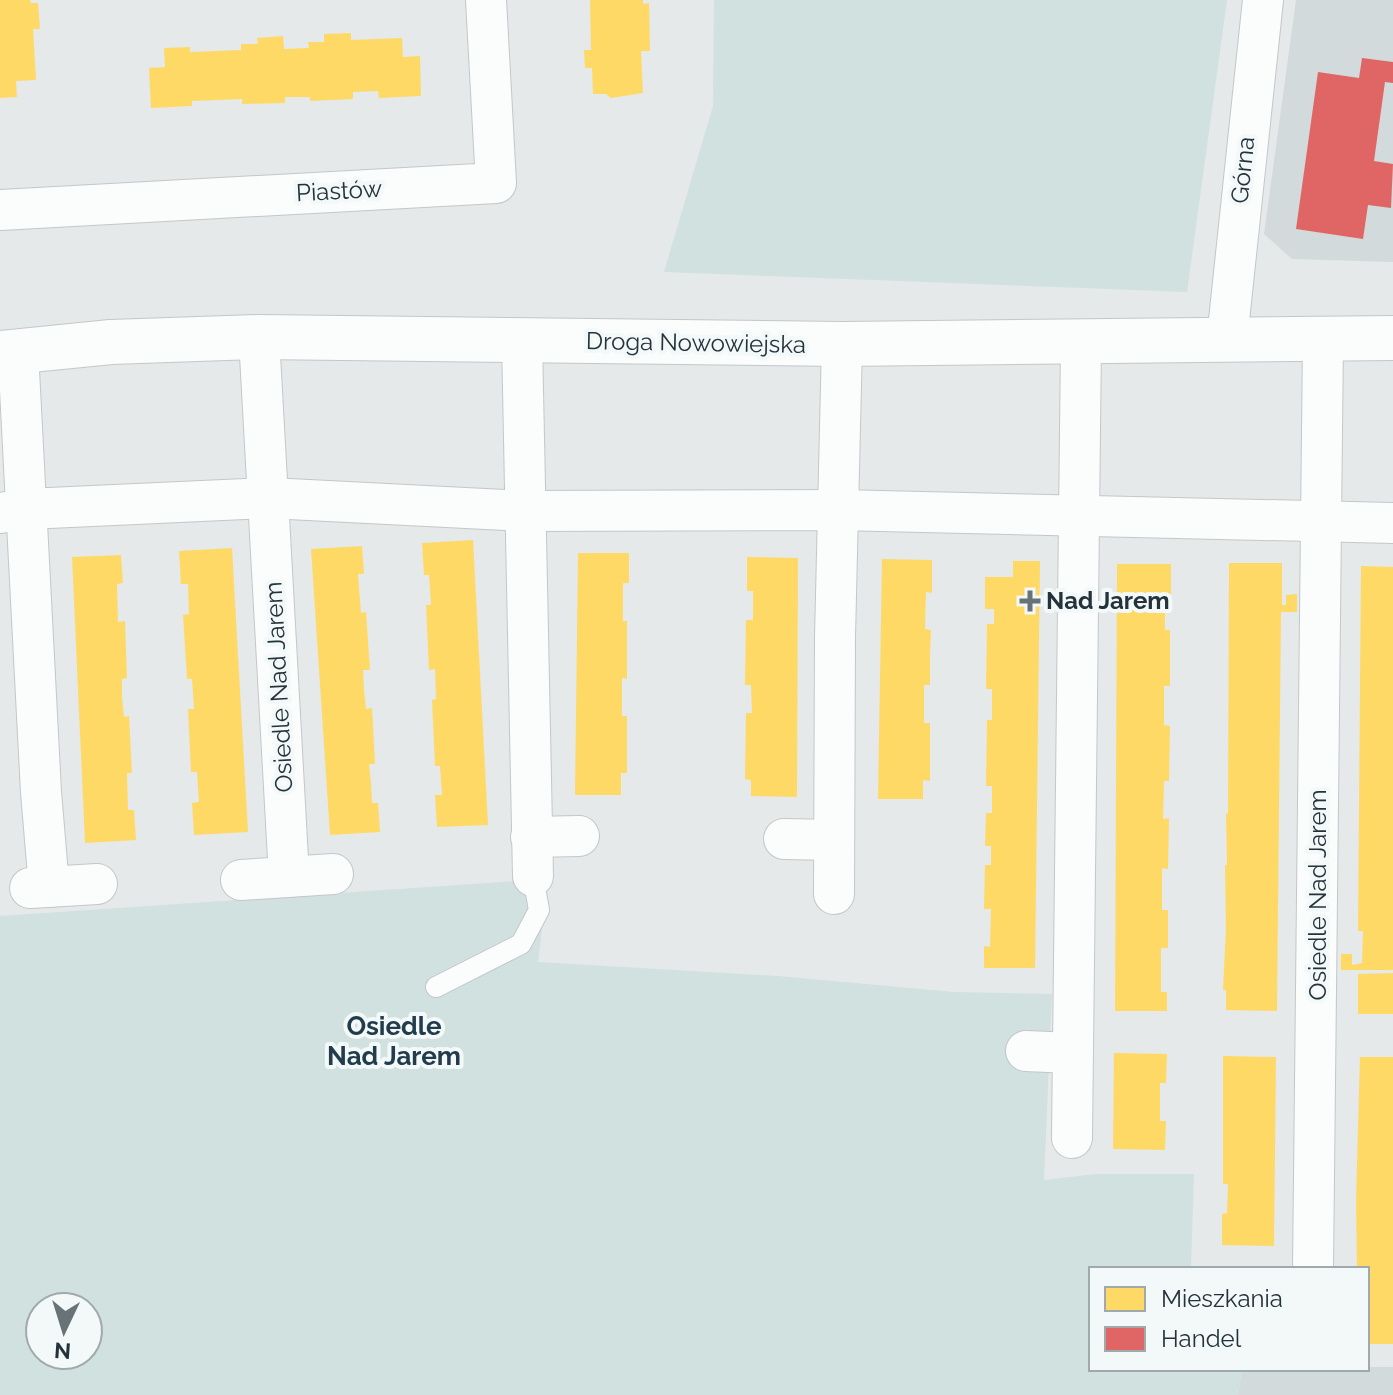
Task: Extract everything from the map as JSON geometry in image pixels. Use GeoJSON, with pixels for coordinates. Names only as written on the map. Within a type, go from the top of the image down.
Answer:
{"type":"FeatureCollection","features":[{"type":"Feature","properties":{"kind":"street","name":"Piastów"},"geometry":{"type":"LineString","coordinates":[[0,210],[496,183],[486,0]]}},
{"type":"Feature","properties":{"kind":"street","name":"Górna"},"geometry":{"type":"LineString","coordinates":[[1227,339],[1263,0]]}},
{"type":"Feature","properties":{"kind":"street","name":"Droga Nowowiejska"},"geometry":{"type":"LineString","coordinates":[[9,352],[111,342],[259,337],[842,344],[1393,338]]}},
{"type":"Feature","properties":{"kind":"street","name":"Osiedle Nad Jarem"},"geometry":{"type":"LineString","coordinates":[[259,337],[289,877]]}},
{"type":"Feature","properties":{"kind":"street","name":"Osiedle Nad Jarem"},"geometry":{"type":"LineString","coordinates":[[1313,1267],[1323,339]]}},
{"type":"Feature","properties":{"kind":"street"},"geometry":{"type":"LineString","coordinates":[[522,341],[533,876]]}},
{"type":"Feature","properties":{"kind":"street"},"geometry":{"type":"LineString","coordinates":[[1072,1138],[1081,343]]}},
{"type":"Feature","properties":{"kind":"street"},"geometry":{"type":"LineString","coordinates":[[834,894],[842,344]]}},
{"type":"Feature","properties":{"kind":"street"},"geometry":{"type":"LineString","coordinates":[[9,352],[14,511],[41,792],[39,888],[97,884]]}},
{"type":"Feature","properties":{"kind":"street"},"geometry":{"type":"LineString","coordinates":[[14,511],[269,498],[524,511],[838,510],[1393,523]]}},
{"type":"Feature","properties":{"kind":"street"},"geometry":{"type":"LineString","coordinates":[[531,837],[579,836]]}},
{"type":"Feature","properties":{"kind":"street"},"geometry":{"type":"LineString","coordinates":[[784,839],[834,840]]}},
{"type":"Feature","properties":{"kind":"street"},"geometry":{"type":"LineString","coordinates":[[241,880],[333,874]]}},
{"type":"Feature","properties":{"kind":"street"},"geometry":{"type":"LineString","coordinates":[[1026,1051],[1072,1053]]}},
{"type":"Feature","properties":{"kind":"lane"},"geometry":{"type":"LineString","coordinates":[[436,987],[521,944],[539,910],[533,876]]}},
{"type":"Feature","properties":{"kind":"shaded area"},"geometry":{"type":"Polygon","coordinates":[[[714,0],[1227,0],[1187,292],[664,272],[713,106],[714,0]]]}},
{"type":"Feature","properties":{"kind":"shaded area"},"geometry":{"type":"Polygon","coordinates":[[[1296,0],[1393,0],[1393,262],[1292,259],[1264,234],[1296,0]]]}},
{"type":"Feature","properties":{"kind":"shaded area"},"geometry":{"type":"Polygon","coordinates":[[[548,879],[538,962],[778,976],[954,992],[1052,994],[1044,1180],[1096,1174],[1194,1174],[1191,1267],[1089,1267],[1089,1371],[1242,1371],[1238,1395],[0,1395],[0,916],[548,879]]]}},
{"type":"Feature","properties":{"kind":"shaded area"},"geometry":{"type":"Polygon","coordinates":[[[1369,1367],[1393,1367],[1393,1395],[1238,1395],[1242,1371],[1369,1371],[1369,1367]]]}},
{"type":"Feature","properties":{"kind":"building: Mieszkania"},"geometry":{"type":"Polygon","coordinates":[[[0,0],[38,3],[40,29],[33,29],[36,80],[16,81],[17,97],[0,98],[0,0]]]}},
{"type":"Feature","properties":{"kind":"building: Mieszkania"},"geometry":{"type":"Polygon","coordinates":[[[590,0],[643,0],[643,4],[649,3],[650,51],[641,51],[643,93],[611,98],[606,94],[593,94],[592,68],[585,68],[584,50],[591,50],[590,0]]]}},
{"type":"Feature","properties":{"kind":"building: Mieszkania"},"geometry":{"type":"Polygon","coordinates":[[[351,33],[351,40],[402,38],[403,57],[420,56],[421,96],[379,98],[378,91],[353,92],[353,99],[310,101],[310,97],[285,97],[285,103],[242,104],[242,99],[192,101],[192,106],[151,108],[149,68],[165,67],[164,48],[190,47],[190,52],[241,50],[241,44],[258,44],[257,38],[283,36],[284,49],[309,48],[308,42],[324,42],[324,34],[351,33]]]}},
{"type":"Feature","properties":{"kind":"building: Mieszkania"},"geometry":{"type":"Polygon","coordinates":[[[473,540],[488,825],[437,827],[435,795],[442,795],[440,766],[435,766],[432,700],[436,699],[435,669],[429,670],[426,605],[431,605],[429,575],[424,575],[422,543],[473,540]]]}},
{"type":"Feature","properties":{"kind":"building: Mieszkania"},"geometry":{"type":"Polygon","coordinates":[[[362,546],[364,574],[358,574],[361,613],[366,612],[370,670],[363,670],[364,689],[366,709],[372,708],[375,764],[369,764],[372,803],[378,803],[380,832],[330,835],[311,549],[362,546]]]}},
{"type":"Feature","properties":{"kind":"building: Mieszkania"},"geometry":{"type":"Polygon","coordinates":[[[232,548],[248,832],[194,835],[192,803],[199,802],[197,772],[191,772],[188,709],[194,709],[192,679],[187,679],[183,615],[189,614],[188,584],[181,584],[179,551],[232,548]]]}},
{"type":"Feature","properties":{"kind":"building: Mieszkania"},"geometry":{"type":"Polygon","coordinates":[[[578,553],[629,553],[629,583],[623,583],[623,621],[627,621],[627,679],[622,678],[622,716],[627,716],[627,773],[621,773],[621,795],[575,795],[578,553]]]}},
{"type":"Feature","properties":{"kind":"building: Mieszkania"},"geometry":{"type":"Polygon","coordinates":[[[121,555],[123,583],[117,584],[118,622],[125,621],[127,678],[122,679],[122,697],[124,717],[129,716],[132,773],[127,773],[128,810],[134,810],[136,840],[85,843],[72,557],[121,555]]]}},
{"type":"Feature","properties":{"kind":"building: Mieszkania"},"geometry":{"type":"Polygon","coordinates":[[[747,557],[798,558],[797,797],[751,796],[751,780],[745,779],[746,713],[752,713],[751,685],[745,685],[746,620],[753,620],[753,591],[747,591],[747,557]]]}},
{"type":"Feature","properties":{"kind":"building: Mieszkania"},"geometry":{"type":"Polygon","coordinates":[[[882,559],[932,560],[932,593],[926,592],[925,629],[931,630],[930,685],[924,685],[924,723],[930,723],[930,781],[923,780],[923,799],[878,799],[882,559]]]}},
{"type":"Feature","properties":{"kind":"building: Mieszkania"},"geometry":{"type":"Polygon","coordinates":[[[1013,561],[1040,561],[1035,968],[984,968],[984,946],[990,947],[991,909],[984,909],[985,865],[991,865],[991,846],[985,846],[986,813],[992,813],[992,786],[986,786],[987,720],[992,720],[992,689],[986,689],[987,624],[994,624],[994,609],[985,609],[985,577],[1013,577],[1013,561]]]}},
{"type":"Feature","properties":{"kind":"building: Mieszkania"},"geometry":{"type":"Polygon","coordinates":[[[1229,563],[1282,563],[1282,605],[1286,605],[1286,595],[1297,594],[1297,612],[1281,612],[1277,1011],[1226,1010],[1226,990],[1223,990],[1228,814],[1229,563]]]}},
{"type":"Feature","properties":{"kind":"building: Mieszkania"},"geometry":{"type":"Polygon","coordinates":[[[1117,564],[1171,564],[1171,594],[1165,594],[1165,630],[1170,630],[1170,686],[1164,686],[1164,725],[1170,726],[1169,781],[1164,781],[1163,819],[1169,818],[1168,869],[1162,868],[1162,910],[1168,910],[1168,948],[1161,948],[1161,992],[1167,992],[1167,1011],[1115,1011],[1117,564]]]}},
{"type":"Feature","properties":{"kind":"building: Mieszkania"},"geometry":{"type":"Polygon","coordinates":[[[1361,566],[1393,567],[1393,970],[1341,970],[1341,954],[1352,954],[1352,965],[1362,963],[1363,931],[1358,931],[1361,566]]]}},
{"type":"Feature","properties":{"kind":"building: Mieszkania"},"geometry":{"type":"Polygon","coordinates":[[[1393,973],[1393,1014],[1358,1014],[1358,974],[1393,973]]]}},
{"type":"Feature","properties":{"kind":"building: Mieszkania"},"geometry":{"type":"Polygon","coordinates":[[[1114,1053],[1167,1054],[1166,1083],[1160,1083],[1160,1121],[1166,1121],[1165,1150],[1113,1149],[1114,1053]]]}},
{"type":"Feature","properties":{"kind":"building: Mieszkania"},"geometry":{"type":"Polygon","coordinates":[[[1223,1056],[1276,1057],[1274,1246],[1222,1245],[1222,1214],[1227,1213],[1228,1184],[1223,1184],[1223,1056]]]}},
{"type":"Feature","properties":{"kind":"building: Mieszkania"},"geometry":{"type":"Polygon","coordinates":[[[1360,1057],[1393,1057],[1393,1344],[1369,1344],[1369,1267],[1357,1267],[1360,1057]]]}},
{"type":"Feature","properties":{"kind":"building: Handel"},"geometry":{"type":"Polygon","coordinates":[[[1362,58],[1393,62],[1393,83],[1385,82],[1374,161],[1393,164],[1391,208],[1368,205],[1363,239],[1296,229],[1318,72],[1359,78],[1362,58]]]}},
{"type":"Feature","properties":{"kind":"place","name":"Nad Jarem"},"geometry":{"type":"Point","coordinates":[1030,601]}},
{"type":"Feature","properties":{"kind":"district","name":"Osiedle Nad Jarem"},"geometry":{"type":"Point","coordinates":[394,1041]}}]}
